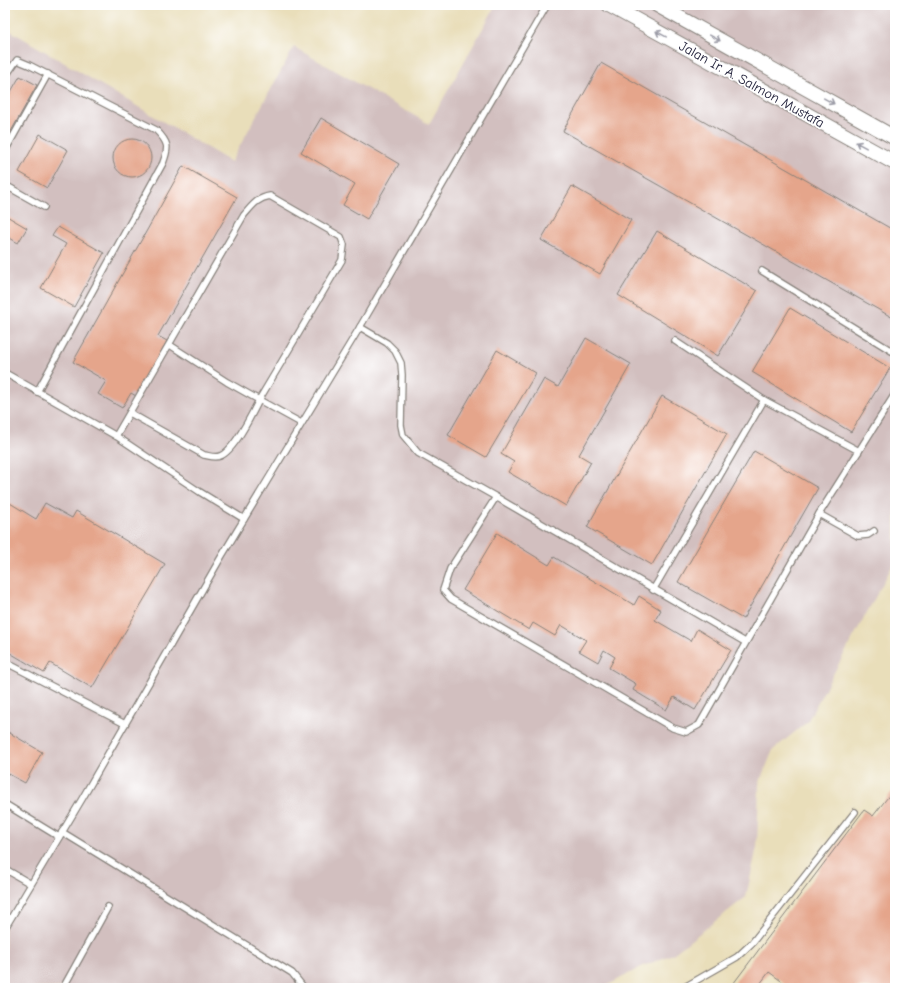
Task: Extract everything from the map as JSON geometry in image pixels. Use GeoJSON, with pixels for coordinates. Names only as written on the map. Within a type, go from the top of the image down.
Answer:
{"type":"FeatureCollection","features":[{"type":"Feature","properties":{"kind":"street","name":"Jalan Ir. A. Salmon Mustafa"},"geometry":{"type":"LineString","coordinates":[[609,5],[895,163]]}},
{"type":"Feature","properties":{"kind":"street","name":"Jalan Ir. A. Salmon Mustafa"},"geometry":{"type":"LineString","coordinates":[[657,5],[895,138]]}},
{"type":"Feature","properties":{"kind":"lane"},"geometry":{"type":"LineString","coordinates":[[5,928],[244,519],[360,327],[547,5]]}},
{"type":"Feature","properties":{"kind":"lane"},"geometry":{"type":"LineString","coordinates":[[5,77],[17,60],[48,74],[156,130],[165,139],[168,150],[163,163],[37,392]]}},
{"type":"Feature","properties":{"kind":"lane"},"geometry":{"type":"LineString","coordinates":[[5,151],[48,74]]}},
{"type":"Feature","properties":{"kind":"lane"},"geometry":{"type":"LineString","coordinates":[[5,185],[44,207]]}},
{"type":"Feature","properties":{"kind":"lane"},"geometry":{"type":"LineString","coordinates":[[116,436],[244,215],[254,202],[263,197],[270,196],[340,237],[344,245],[342,260],[228,452],[214,457],[204,455],[130,413]]}},
{"type":"Feature","properties":{"kind":"lane"},"geometry":{"type":"LineString","coordinates":[[762,271],[895,353]]}},
{"type":"Feature","properties":{"kind":"lane"},"geometry":{"type":"LineString","coordinates":[[360,327],[387,343],[395,351],[400,363],[402,375],[401,425],[403,435],[412,448],[653,590],[745,642]]}},
{"type":"Feature","properties":{"kind":"lane"},"geometry":{"type":"LineString","coordinates":[[675,341],[764,400],[859,451]]}},
{"type":"Feature","properties":{"kind":"lane"},"geometry":{"type":"LineString","coordinates":[[170,345],[227,382],[301,424]]}},
{"type":"Feature","properties":{"kind":"lane"},"geometry":{"type":"LineString","coordinates":[[5,373],[116,436],[200,492],[244,519]]}},
{"type":"Feature","properties":{"kind":"lane"},"geometry":{"type":"LineString","coordinates":[[496,497],[450,569],[443,590],[451,599],[673,728],[686,732],[699,725],[819,514],[895,394]]}},
{"type":"Feature","properties":{"kind":"lane"},"geometry":{"type":"LineString","coordinates":[[653,590],[764,400]]}},
{"type":"Feature","properties":{"kind":"lane"},"geometry":{"type":"LineString","coordinates":[[819,514],[858,536],[868,535],[874,531]]}},
{"type":"Feature","properties":{"kind":"lane"},"geometry":{"type":"LineString","coordinates":[[5,662],[125,724]]}},
{"type":"Feature","properties":{"kind":"lane"},"geometry":{"type":"LineString","coordinates":[[5,804],[61,834],[292,973],[304,988]]}},
{"type":"Feature","properties":{"kind":"lane"},"geometry":{"type":"LineString","coordinates":[[683,988],[737,957],[752,944],[855,812]]}},
{"type":"Feature","properties":{"kind":"lane"},"geometry":{"type":"LineString","coordinates":[[5,869],[31,884]]}},
{"type":"Feature","properties":{"kind":"lane"},"geometry":{"type":"LineString","coordinates":[[63,988],[108,907]]}},
{"type":"Feature","properties":{"kind":"shaded area"},"geometry":{"type":"Polygon","coordinates":[[[496,5],[895,5],[895,561],[807,722],[773,750],[759,784],[757,847],[746,897],[673,954],[641,967],[603,988],[5,988],[5,37],[9,30],[231,162],[294,47],[429,124],[496,5]]]}},
{"type":"Feature","properties":{"kind":"building"},"geometry":{"type":"Polygon","coordinates":[[[601,63],[895,231],[895,319],[563,131],[601,63]]]}},
{"type":"Feature","properties":{"kind":"building"},"geometry":{"type":"Polygon","coordinates":[[[20,76],[37,85],[5,142],[5,102],[20,76]]]}},
{"type":"Feature","properties":{"kind":"building"},"geometry":{"type":"Polygon","coordinates":[[[321,118],[399,164],[367,219],[343,205],[355,184],[301,152],[321,118]]]}},
{"type":"Feature","properties":{"kind":"building"},"geometry":{"type":"Polygon","coordinates":[[[40,134],[68,150],[47,188],[19,172],[40,134]]]}},
{"type":"Feature","properties":{"kind":"building"},"geometry":{"type":"Polygon","coordinates":[[[128,139],[136,139],[143,142],[148,147],[151,158],[148,169],[143,174],[136,177],[128,177],[121,174],[116,169],[113,162],[113,154],[116,147],[121,142],[128,139]]]}},
{"type":"Feature","properties":{"kind":"building"},"geometry":{"type":"Polygon","coordinates":[[[183,166],[237,197],[158,336],[167,341],[136,396],[131,393],[122,408],[98,394],[106,381],[73,362],[183,166]]]}},
{"type":"Feature","properties":{"kind":"building"},"geometry":{"type":"Polygon","coordinates":[[[572,186],[631,220],[600,274],[541,240],[572,186]]]}},
{"type":"Feature","properties":{"kind":"building"},"geometry":{"type":"Polygon","coordinates":[[[5,215],[27,228],[18,243],[5,235],[5,215]]]}},
{"type":"Feature","properties":{"kind":"building"},"geometry":{"type":"Polygon","coordinates":[[[58,227],[104,253],[74,307],[41,288],[66,244],[52,236],[58,227]]]}},
{"type":"Feature","properties":{"kind":"building"},"geometry":{"type":"Polygon","coordinates":[[[657,231],[757,291],[718,356],[618,295],[657,231]]]}},
{"type":"Feature","properties":{"kind":"building"},"geometry":{"type":"Polygon","coordinates":[[[790,308],[890,368],[851,432],[752,372],[790,308]]]}},
{"type":"Feature","properties":{"kind":"building"},"geometry":{"type":"Polygon","coordinates":[[[586,338],[631,364],[579,455],[591,462],[566,506],[508,472],[514,462],[501,454],[544,379],[558,387],[586,338]]]}},
{"type":"Feature","properties":{"kind":"building"},"geometry":{"type":"Polygon","coordinates":[[[497,350],[536,373],[486,457],[448,435],[497,350]]]}},
{"type":"Feature","properties":{"kind":"building"},"geometry":{"type":"Polygon","coordinates":[[[662,396],[727,434],[652,565],[587,527],[662,396]]]}},
{"type":"Feature","properties":{"kind":"building"},"geometry":{"type":"Polygon","coordinates":[[[754,451],[818,488],[743,619],[678,582],[754,451]]]}},
{"type":"Feature","properties":{"kind":"building"},"geometry":{"type":"Polygon","coordinates":[[[5,500],[36,519],[45,503],[72,518],[76,511],[165,564],[92,688],[50,663],[44,673],[5,650],[5,644],[9,638],[5,636],[5,500]]]}},
{"type":"Feature","properties":{"kind":"building"},"geometry":{"type":"Polygon","coordinates":[[[497,533],[549,565],[554,557],[634,605],[639,596],[661,610],[655,620],[691,641],[697,629],[731,650],[695,710],[674,697],[666,710],[633,690],[636,684],[609,668],[615,657],[604,650],[598,662],[579,651],[586,640],[561,625],[555,636],[533,623],[529,630],[463,590],[497,533]]]}},
{"type":"Feature","properties":{"kind":"building"},"geometry":{"type":"Polygon","coordinates":[[[8,732],[42,752],[25,783],[5,772],[5,738],[8,732]]]}},
{"type":"Feature","properties":{"kind":"building"},"geometry":{"type":"Polygon","coordinates":[[[895,788],[895,988],[780,988],[784,983],[769,972],[757,988],[730,988],[864,810],[873,816],[895,788]]]}}]}
